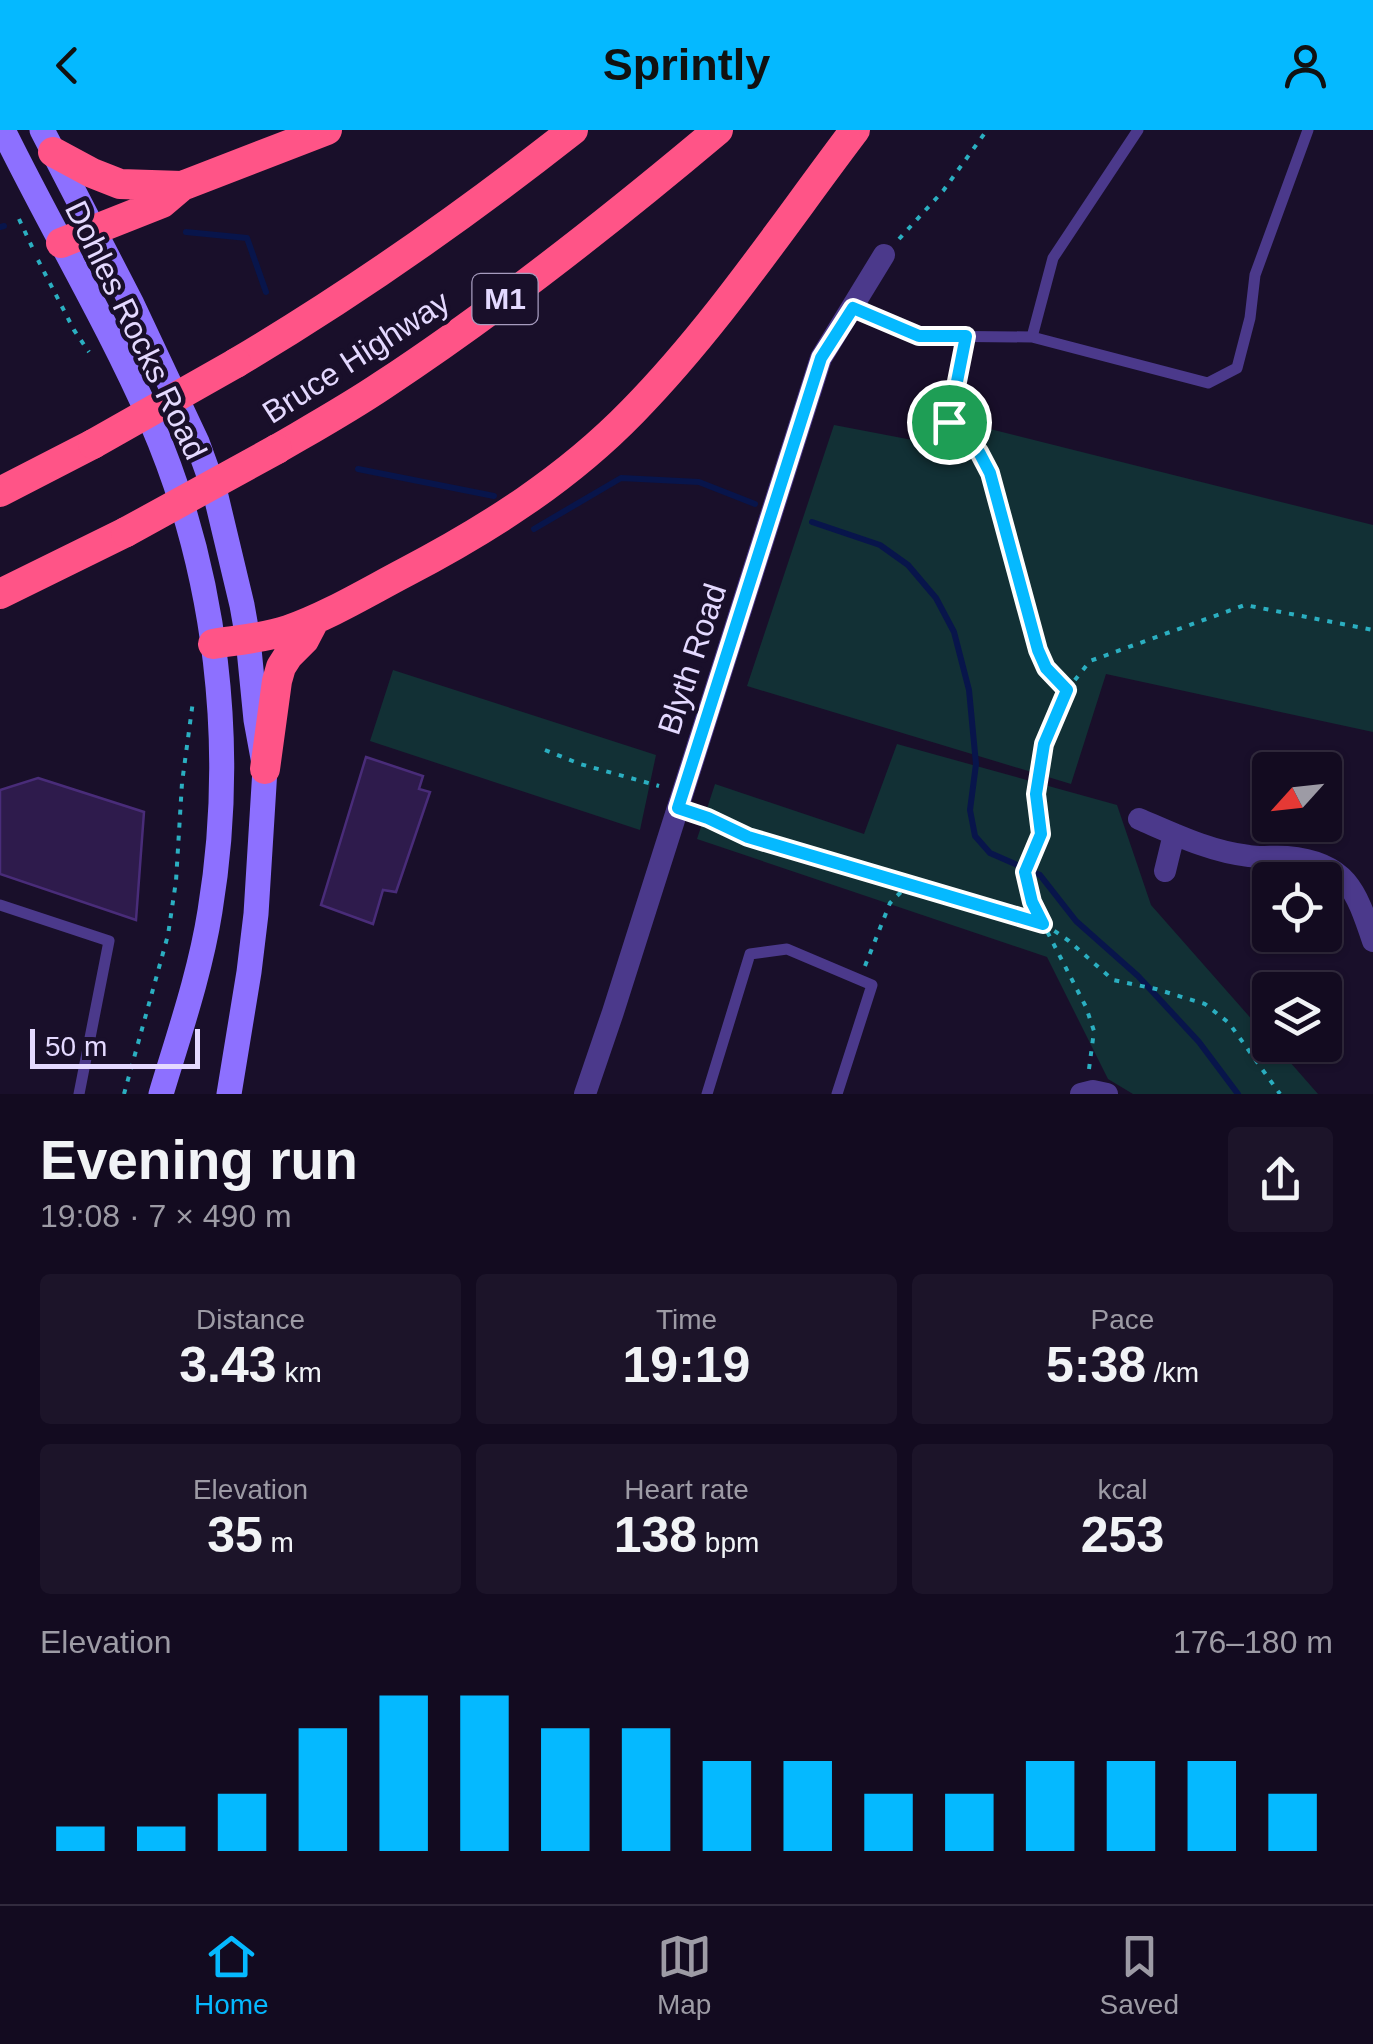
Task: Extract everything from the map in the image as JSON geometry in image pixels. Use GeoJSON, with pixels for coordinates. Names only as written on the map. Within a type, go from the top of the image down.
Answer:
{"type":"FeatureCollection","features":[{"type":"Feature","properties":{"kind":"highway"},"geometry":{"type":"LineString","coordinates":[[60,242],[162,203],[182,186],[327,130]]}},
{"type":"Feature","properties":{"kind":"highway","name":"Bruce Highway"},"geometry":{"type":"LineString","coordinates":[[0,492],[93,444],[339,300],[426,241],[573,130]]}},
{"type":"Feature","properties":{"kind":"highway","name":"Bruce Highway"},"geometry":{"type":"LineString","coordinates":[[0,594],[126,532],[380,387],[480,319],[718,130]]}},
{"type":"Feature","properties":{"kind":"highway"},"geometry":{"type":"LineString","coordinates":[[213,644],[285,631],[315,619],[429,560],[536,494],[633,412],[686,353],[855,130]]}},
{"type":"Feature","properties":{"kind":"highway"},"geometry":{"type":"LineString","coordinates":[[48,141],[92,173],[120,184],[182,186]]}},
{"type":"Feature","properties":{"kind":"highway"},"geometry":{"type":"LineString","coordinates":[[264,769],[282,667],[315,619]]}},
{"type":"Feature","properties":{"kind":"main road","name":"Dohles Rocks Road"},"geometry":{"type":"LineString","coordinates":[[3,130],[151,421],[191,537],[213,644],[222,750],[217,865],[200,963],[160,1094]]}},
{"type":"Feature","properties":{"kind":"main road","name":"Dohles Rocks Road"},"geometry":{"type":"LineString","coordinates":[[48,141],[159,358],[197,442],[226,530],[248,638],[264,769],[252,953],[229,1094]]}},
{"type":"Feature","properties":{"kind":"street","name":"Blyth Road"},"geometry":{"type":"LineString","coordinates":[[585,1094],[821,358],[884,255]]}},
{"type":"Feature","properties":{"kind":"street"},"geometry":{"type":"LineString","coordinates":[[1139,819],[1211,848],[1248,856],[1311,860],[1336,871],[1353,889],[1373,940]]}},
{"type":"Feature","properties":{"kind":"street"},"geometry":{"type":"LineString","coordinates":[[1166,871],[1174,834]]}},
{"type":"Feature","properties":{"kind":"lane"},"geometry":{"type":"LineString","coordinates":[[1032,337],[1053,258],[1138,130]]}},
{"type":"Feature","properties":{"kind":"lane"},"geometry":{"type":"LineString","coordinates":[[853,308],[919,336],[1032,337],[1208,382],[1237,368],[1250,318],[1254,274],[1308,130]]}},
{"type":"Feature","properties":{"kind":"lane"},"geometry":{"type":"LineString","coordinates":[[0,905],[109,940],[79,1094]]}},
{"type":"Feature","properties":{"kind":"lane"},"geometry":{"type":"LineString","coordinates":[[708,1094],[750,954],[787,949],[872,985],[837,1094]]}},
{"type":"Feature","properties":{"kind":"path"},"geometry":{"type":"LineString","coordinates":[[884,255],[943,191],[988,130]]}},
{"type":"Feature","properties":{"kind":"path"},"geometry":{"type":"LineString","coordinates":[[21,224],[44,270]]}},
{"type":"Feature","properties":{"kind":"path"},"geometry":{"type":"LineString","coordinates":[[966,336],[949,422],[956,434],[979,452],[990,473],[1038,650],[1046,668],[1067,690]]}},
{"type":"Feature","properties":{"kind":"path"},"geometry":{"type":"LineString","coordinates":[[1094,1093],[1088,1080],[1094,1031],[1032,902],[1025,872],[1041,834],[1036,794],[1044,744],[1067,690],[1090,662],[1245,605],[1373,630]]}},
{"type":"Feature","properties":{"kind":"path"},"geometry":{"type":"LineString","coordinates":[[124,1094],[168,935],[188,743]]}},
{"type":"Feature","properties":{"kind":"path"},"geometry":{"type":"LineString","coordinates":[[545,750],[681,800],[748,837],[1043,924],[1113,980],[1205,1004],[1229,1023],[1280,1094]]}},
{"type":"Feature","properties":{"kind":"path"},"geometry":{"type":"LineString","coordinates":[[859,979],[890,903],[910,884]]}},
{"type":"Feature","properties":{"kind":"green space"},"geometry":{"type":"Polygon","coordinates":[[[834,425],[970,451],[990,429],[1373,525],[1373,732],[1106,674],[1071,784],[747,686],[834,425]]]}},
{"type":"Feature","properties":{"kind":"green space"},"geometry":{"type":"Polygon","coordinates":[[[393,670],[656,755],[640,830],[370,741],[393,670]]]}},
{"type":"Feature","properties":{"kind":"green space"},"geometry":{"type":"Polygon","coordinates":[[[897,744],[1117,805],[1151,905],[1252,1020],[1252,1062],[1290,1062],[1318,1094],[1133,1094],[1108,1079],[1047,957],[697,839],[715,784],[864,834],[897,744]]]}},
{"type":"Feature","properties":{"kind":"building"},"geometry":{"type":"Polygon","coordinates":[[[366,757],[423,776],[419,789],[430,792],[396,892],[383,890],[373,924],[321,905],[366,757]]]}},
{"type":"Feature","properties":{"kind":"building"},"geometry":{"type":"Polygon","coordinates":[[[38,778],[144,812],[136,920],[0,874],[0,790],[38,778]]]}},
{"type":"Feature","properties":{"kind":"waterway"},"geometry":{"type":"LineString","coordinates":[[0,227],[4,226]]}},
{"type":"Feature","properties":{"kind":"waterway"},"geometry":{"type":"LineString","coordinates":[[186,232],[247,238],[266,292]]}},
{"type":"Feature","properties":{"kind":"waterway"},"geometry":{"type":"LineString","coordinates":[[358,469],[494,496]]}},
{"type":"Feature","properties":{"kind":"waterway"},"geometry":{"type":"LineString","coordinates":[[534,529],[621,478],[699,482],[755,504]]}},
{"type":"Feature","properties":{"kind":"waterway"},"geometry":{"type":"LineString","coordinates":[[812,522],[880,545],[908,565],[936,598],[954,632],[969,690],[976,764],[970,810],[975,836],[990,853],[1040,875],[1076,921],[1138,976],[1199,1042],[1238,1094]]}},
{"type":"Feature","properties":{"kind":"route"},"geometry":{"type":"LineString","coordinates":[[853,308],[919,336],[966,336],[949,422],[956,434],[979,452],[990,473],[1038,650],[1046,668],[1067,690],[1044,744],[1036,794],[1041,834],[1025,872],[1032,902],[1043,924],[748,837],[678,808],[821,358],[853,308]]}}]}
